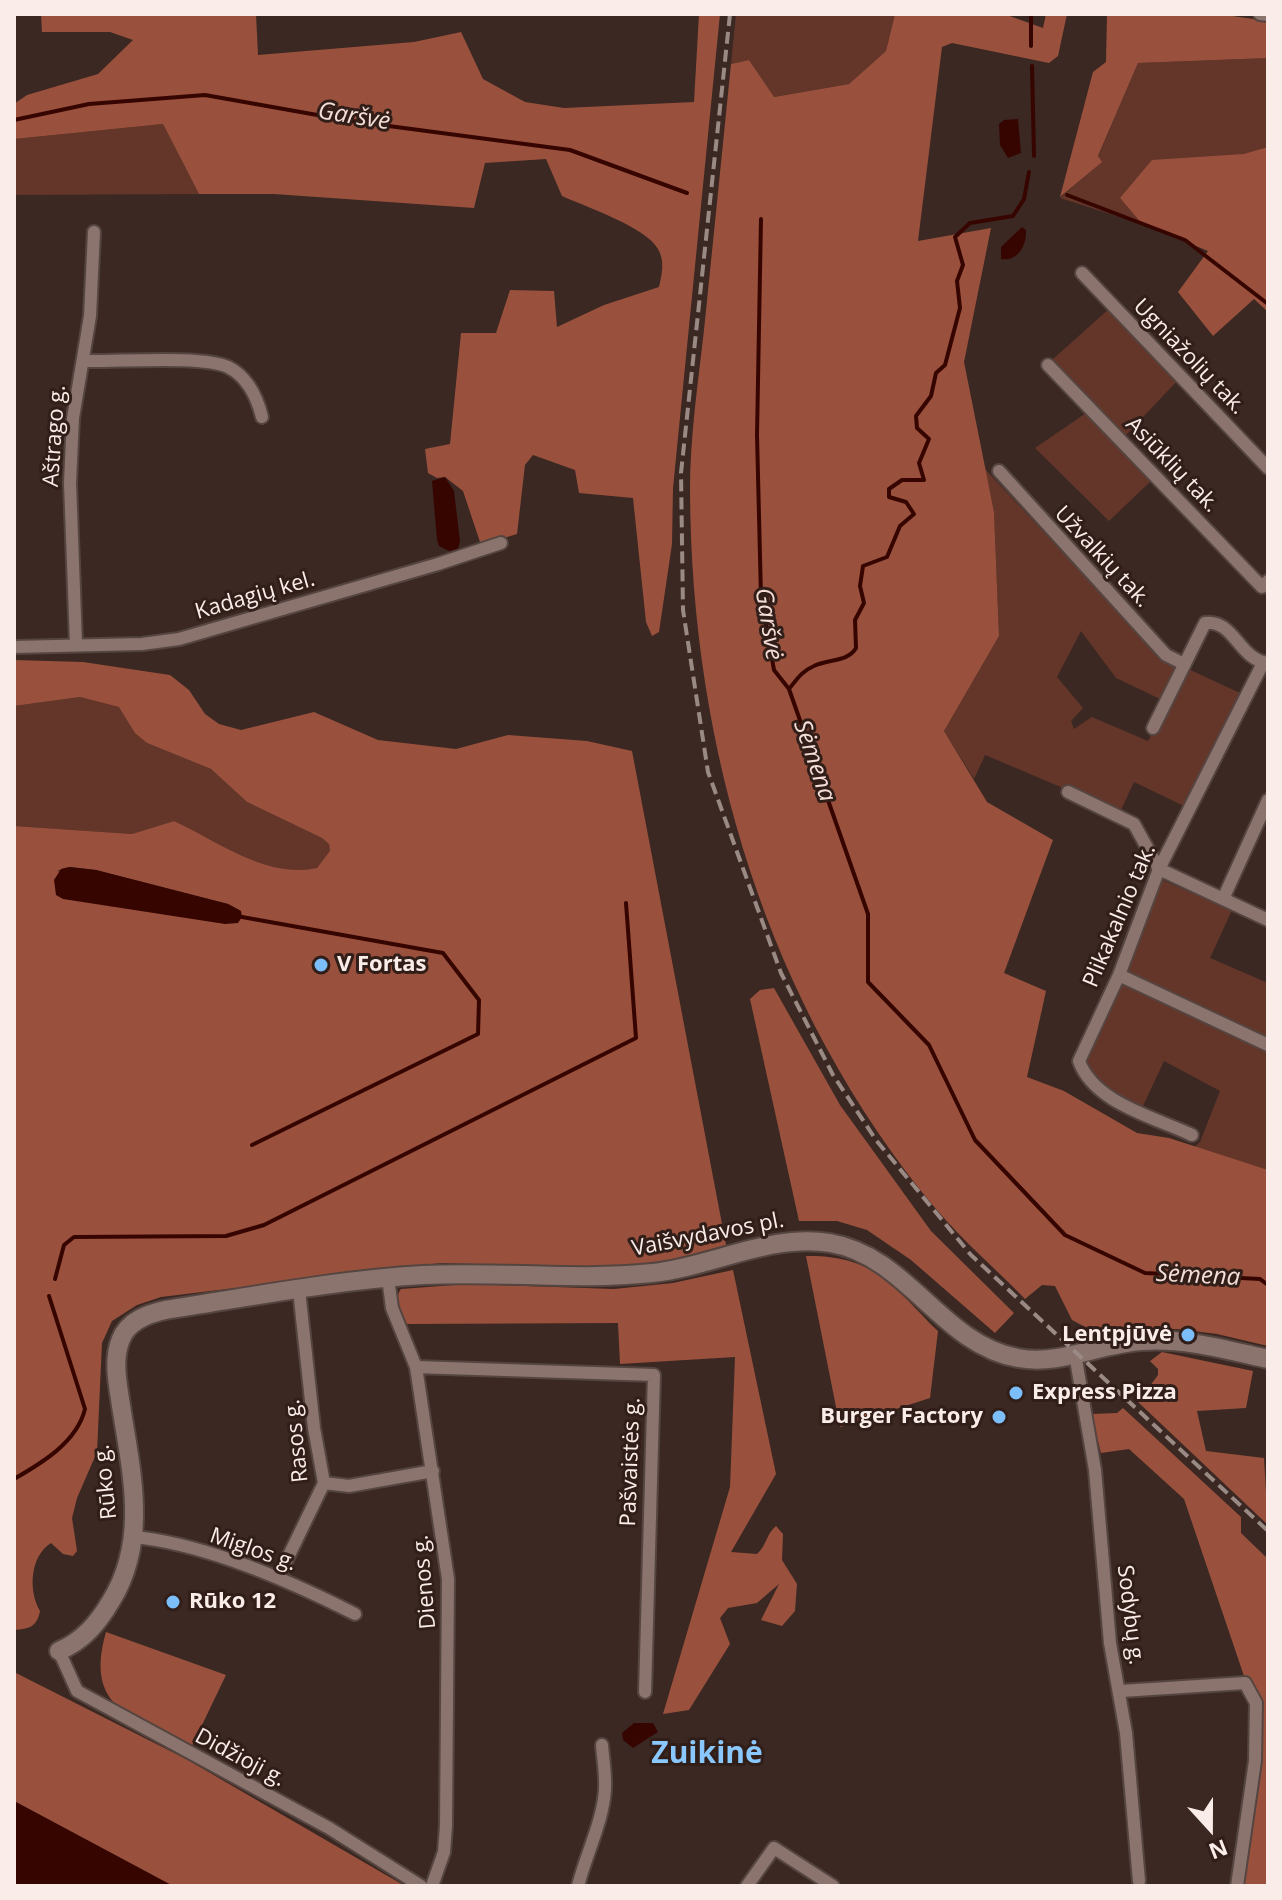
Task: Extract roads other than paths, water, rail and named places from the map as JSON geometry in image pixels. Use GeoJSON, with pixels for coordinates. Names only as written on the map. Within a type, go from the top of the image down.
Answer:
{"type":"FeatureCollection","features":[{"type":"Feature","properties":{"kind":"main road","name":"Vaišvydavos pl."},"geometry":{"type":"LineString","coordinates":[[126,1330],[149,1314],[165,1310],[388,1278],[468,1274],[623,1276],[692,1267],[793,1242],[830,1243],[883,1263],[966,1334],[996,1352],[1037,1360],[1115,1344],[1167,1341],[1268,1359]]}},
{"type":"Feature","properties":{"kind":"main road","name":"Rūko g."},"geometry":{"type":"LineString","coordinates":[[59,1651],[80,1639],[103,1614],[124,1576],[134,1537],[135,1498],[117,1372],[117,1349],[126,1330]]}},
{"type":"Feature","properties":{"kind":"street"},"geometry":{"type":"LineString","coordinates":[[1260,14],[1268,15]]}},
{"type":"Feature","properties":{"kind":"street","name":"Aštrago g."},"geometry":{"type":"LineString","coordinates":[[76,644],[70,483],[73,418],[85,361],[94,232]]}},
{"type":"Feature","properties":{"kind":"street","name":"Ugniažolių tak."},"geometry":{"type":"LineString","coordinates":[[1082,273],[1268,468]]}},
{"type":"Feature","properties":{"kind":"street"},"geometry":{"type":"LineString","coordinates":[[85,361],[199,362],[227,367],[256,394],[262,417]]}},
{"type":"Feature","properties":{"kind":"street","name":"Asiūklių tak."},"geometry":{"type":"LineString","coordinates":[[1048,365],[1262,587],[1268,581]]}},
{"type":"Feature","properties":{"kind":"street","name":"Užvalkių tak."},"geometry":{"type":"LineString","coordinates":[[999,471],[1166,655],[1182,663]]}},
{"type":"Feature","properties":{"kind":"street","name":"Kadagių kel."},"geometry":{"type":"LineString","coordinates":[[14,647],[142,644],[179,639],[501,543]]}},
{"type":"Feature","properties":{"kind":"street"},"geometry":{"type":"LineString","coordinates":[[1153,728],[1182,663],[1205,623],[1216,622],[1227,628],[1239,647],[1266,663]]}},
{"type":"Feature","properties":{"kind":"street","name":"Plikakalnio tak."},"geometry":{"type":"LineString","coordinates":[[1192,1135],[1107,1096],[1084,1075],[1079,1061],[1119,975],[1159,869],[1266,663]]}},
{"type":"Feature","properties":{"kind":"street"},"geometry":{"type":"LineString","coordinates":[[1068,792],[1134,824],[1159,869],[1268,920]]}},
{"type":"Feature","properties":{"kind":"street"},"geometry":{"type":"LineString","coordinates":[[1223,899],[1268,800]]}},
{"type":"Feature","properties":{"kind":"street"},"geometry":{"type":"LineString","coordinates":[[1119,975],[1268,1045]]}},
{"type":"Feature","properties":{"kind":"street","name":"Dienos g."},"geometry":{"type":"LineString","coordinates":[[388,1278],[392,1308],[416,1367],[448,1579],[450,1642],[446,1826],[444,1852],[432,1886]]}},
{"type":"Feature","properties":{"kind":"street","name":"Rasos g."},"geometry":{"type":"LineString","coordinates":[[278,1578],[324,1483],[314,1428],[299,1290]]}},
{"type":"Feature","properties":{"kind":"street","name":"Sodybų g."},"geometry":{"type":"LineString","coordinates":[[1075,1354],[1095,1470],[1110,1643],[1121,1691],[1139,1881]]}},
{"type":"Feature","properties":{"kind":"street","name":"Pašvaistės g."},"geometry":{"type":"LineString","coordinates":[[416,1367],[654,1375],[645,1692]]}},
{"type":"Feature","properties":{"kind":"street"},"geometry":{"type":"LineString","coordinates":[[324,1483],[349,1486],[433,1471]]}},
{"type":"Feature","properties":{"kind":"street","name":"Miglos g."},"geometry":{"type":"LineString","coordinates":[[134,1537],[174,1544],[278,1578],[355,1614]]}},
{"type":"Feature","properties":{"kind":"street","name":"Didžioji g."},"geometry":{"type":"LineString","coordinates":[[59,1651],[77,1691],[329,1828],[421,1886]]}},
{"type":"Feature","properties":{"kind":"street"},"geometry":{"type":"LineString","coordinates":[[1121,1691],[1245,1683],[1256,1703],[1255,1761],[1237,1886]]}},
{"type":"Feature","properties":{"kind":"street"},"geometry":{"type":"LineString","coordinates":[[578,1886],[589,1844],[600,1819],[606,1788],[602,1745]]}},
{"type":"Feature","properties":{"kind":"street"},"geometry":{"type":"LineString","coordinates":[[747,1886],[774,1848],[833,1886]]}},
{"type":"Feature","properties":{"kind":"waterway","name":"Sėmena"},"geometry":{"type":"LineString","coordinates":[[1031,14],[1031,46]]}},
{"type":"Feature","properties":{"kind":"waterway","name":"Sėmena"},"geometry":{"type":"LineString","coordinates":[[1032,66],[1034,156]]}},
{"type":"Feature","properties":{"kind":"waterway","name":"Garšvė"},"geometry":{"type":"LineString","coordinates":[[14,120],[89,104],[205,95],[351,121],[570,150],[687,193]]}},
{"type":"Feature","properties":{"kind":"waterway","name":"Sėmena"},"geometry":{"type":"LineString","coordinates":[[1029,172],[1024,199],[1013,216],[970,223],[955,237],[963,265],[957,281],[960,308],[945,365],[936,373],[931,396],[916,416],[917,428],[929,439],[919,463],[924,480],[902,480],[889,489],[889,497],[906,502],[914,514],[900,526],[887,557],[863,566],[860,586],[864,603],[855,620],[856,648],[843,658],[810,668],[789,689],[868,914],[868,982],[929,1045],[975,1140],[1065,1235],[1145,1273],[1260,1279],[1268,1285]]}},
{"type":"Feature","properties":{"kind":"waterway"},"geometry":{"type":"LineString","coordinates":[[1067,195],[1185,240],[1268,304]]}},
{"type":"Feature","properties":{"kind":"waterway","name":"Garšvė"},"geometry":{"type":"LineString","coordinates":[[761,219],[757,435],[761,597],[774,670],[789,689]]}},
{"type":"Feature","properties":{"kind":"waterway"},"geometry":{"type":"LineString","coordinates":[[55,1279],[64,1245],[74,1237],[226,1236],[264,1225],[636,1038],[626,903]]}},
{"type":"Feature","properties":{"kind":"waterway"},"geometry":{"type":"LineString","coordinates":[[242,917],[443,953],[479,1000],[478,1034],[252,1145]]}},
{"type":"Feature","properties":{"kind":"waterway"},"geometry":{"type":"LineString","coordinates":[[14,1479],[57,1450],[74,1432],[85,1409],[49,1296]]}},
{"type":"Feature","properties":{"kind":"railway"},"geometry":{"type":"LineString","coordinates":[[730,14],[681,473],[683,610],[708,772],[781,973],[833,1075],[876,1140],[971,1255],[1268,1531]]}},
{"type":"Feature","properties":{"kind":"place","name":"V Fortas"},"geometry":{"type":"Point","coordinates":[321,965]}},
{"type":"Feature","properties":{"kind":"place","name":"Lentpjūvė"},"geometry":{"type":"Point","coordinates":[1188,1335]}},
{"type":"Feature","properties":{"kind":"place","name":"Express Pizza"},"geometry":{"type":"Point","coordinates":[1016,1393]}},
{"type":"Feature","properties":{"kind":"place","name":"Burger Factory"},"geometry":{"type":"Point","coordinates":[999,1417]}},
{"type":"Feature","properties":{"kind":"place","name":"Rūko 12"},"geometry":{"type":"Point","coordinates":[173,1602]}},
{"type":"Feature","properties":{"kind":"district","name":"Zuikinė"},"geometry":{"type":"Point","coordinates":[707,1754]}}]}
